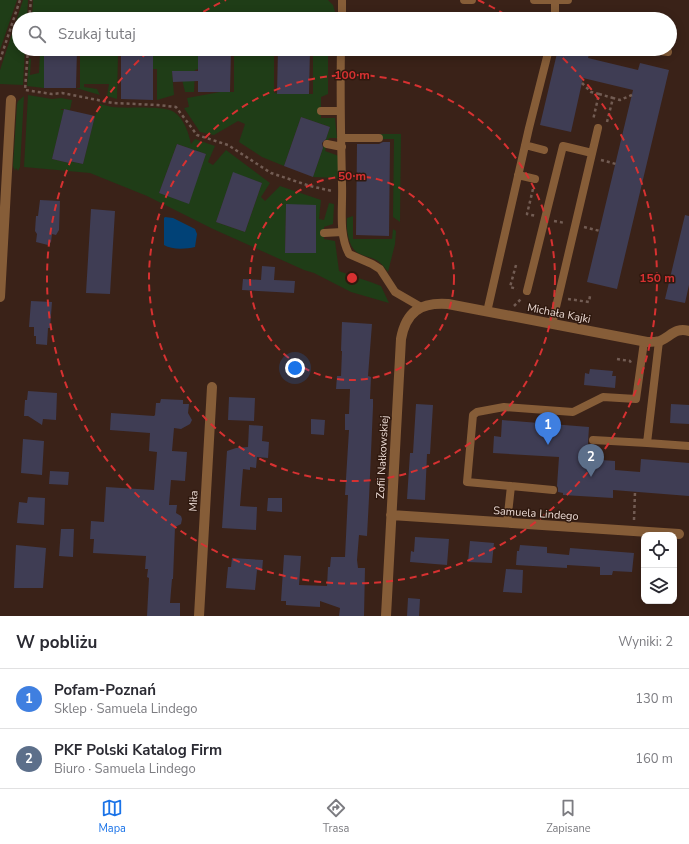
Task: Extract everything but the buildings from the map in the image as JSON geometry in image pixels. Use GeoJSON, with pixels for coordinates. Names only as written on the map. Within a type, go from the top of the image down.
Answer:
{"type":"FeatureCollection","features":[{"type":"Feature","properties":{"kind":"street"},"geometry":{"type":"LineString","coordinates":[[0,297],[11,100]]}},
{"type":"Feature","properties":{"kind":"street","name":"Michała Kajki"},"geometry":{"type":"LineString","coordinates":[[421,307],[438,303],[644,342],[659,341],[680,329],[689,331]]}},
{"type":"Feature","properties":{"kind":"street","name":"Zofii Nałkowskiej"},"geometry":{"type":"LineString","coordinates":[[386,616],[401,339],[405,321],[421,307]]}},
{"type":"Feature","properties":{"kind":"street","name":"Miła"},"geometry":{"type":"LineString","coordinates":[[199,616],[212,388]]}},
{"type":"Feature","properties":{"kind":"street","name":"Samuela Lindego"},"geometry":{"type":"LineString","coordinates":[[391,515],[679,534]]}},
{"type":"Feature","properties":{"kind":"lane"},"geometry":{"type":"LineString","coordinates":[[342,0],[342,12]]}},
{"type":"Feature","properties":{"kind":"lane"},"geometry":{"type":"LineString","coordinates":[[464,0],[472,0]]}},
{"type":"Feature","properties":{"kind":"lane"},"geometry":{"type":"LineString","coordinates":[[534,0],[568,0]]}},
{"type":"Feature","properties":{"kind":"lane"},"geometry":{"type":"LineString","coordinates":[[555,12],[556,1]]}},
{"type":"Feature","properties":{"kind":"lane"},"geometry":{"type":"LineString","coordinates":[[341,56],[340,111],[342,147],[342,232],[344,246],[349,254],[380,269],[395,292],[421,307]]}},
{"type":"Feature","properties":{"kind":"lane"},"geometry":{"type":"LineString","coordinates":[[487,312],[525,145],[547,56]]}},
{"type":"Feature","properties":{"kind":"lane"},"geometry":{"type":"LineString","coordinates":[[321,112],[340,111]]}},
{"type":"Feature","properties":{"kind":"lane"},"geometry":{"type":"LineString","coordinates":[[552,324],[598,128]]}},
{"type":"Feature","properties":{"kind":"lane"},"geometry":{"type":"LineString","coordinates":[[341,138],[379,138]]}},
{"type":"Feature","properties":{"kind":"lane"},"geometry":{"type":"LineString","coordinates":[[327,144],[342,147]]}},
{"type":"Feature","properties":{"kind":"lane"},"geometry":{"type":"LineString","coordinates":[[525,145],[544,150]]}},
{"type":"Feature","properties":{"kind":"lane"},"geometry":{"type":"LineString","coordinates":[[527,291],[563,146],[591,155]]}},
{"type":"Feature","properties":{"kind":"lane"},"geometry":{"type":"LineString","coordinates":[[518,175],[535,179]]}},
{"type":"Feature","properties":{"kind":"lane"},"geometry":{"type":"LineString","coordinates":[[324,233],[342,232]]}},
{"type":"Feature","properties":{"kind":"lane"},"geometry":{"type":"LineString","coordinates":[[647,443],[659,341]]}},
{"type":"Feature","properties":{"kind":"lane"},"geometry":{"type":"LineString","coordinates":[[553,490],[467,482],[473,415],[477,412],[504,407],[573,412],[603,397],[636,399],[644,342]]}},
{"type":"Feature","properties":{"kind":"lane"},"geometry":{"type":"LineString","coordinates":[[593,440],[689,446]]}},
{"type":"Feature","properties":{"kind":"lane"},"geometry":{"type":"LineString","coordinates":[[507,523],[511,486]]}},
{"type":"Feature","properties":{"kind":"path"},"geometry":{"type":"LineString","coordinates":[[16,12],[20,0]]}},
{"type":"Feature","properties":{"kind":"path"},"geometry":{"type":"LineString","coordinates":[[30,12],[31,0]]}},
{"type":"Feature","properties":{"kind":"path"},"geometry":{"type":"LineString","coordinates":[[0,60],[12,24]]}},
{"type":"Feature","properties":{"kind":"path"},"geometry":{"type":"LineString","coordinates":[[27,56],[25,90],[52,94],[62,93],[113,103],[158,104],[176,107],[197,135],[228,145],[271,173],[310,186],[342,193]]}},
{"type":"Feature","properties":{"kind":"path"},"geometry":{"type":"LineString","coordinates":[[582,83],[591,92],[620,100],[632,95]]}},
{"type":"Feature","properties":{"kind":"path"},"geometry":{"type":"LineString","coordinates":[[599,94],[591,126],[605,130],[613,98]]}},
{"type":"Feature","properties":{"kind":"path"},"geometry":{"type":"LineString","coordinates":[[591,155],[616,164]]}},
{"type":"Feature","properties":{"kind":"path"},"geometry":{"type":"LineString","coordinates":[[531,198],[527,214],[600,231]]}},
{"type":"Feature","properties":{"kind":"path"},"geometry":{"type":"LineString","coordinates":[[510,287],[516,265]]}},
{"type":"Feature","properties":{"kind":"path"},"geometry":{"type":"LineString","coordinates":[[582,301],[589,302],[590,296]]}},
{"type":"Feature","properties":{"kind":"path"},"geometry":{"type":"LineString","coordinates":[[634,522],[635,492]]}},
{"type":"Feature","properties":{"kind":"green space"},"geometry":{"type":"Polygon","coordinates":[[[0,0],[17,0],[12,12],[0,50],[0,0]]]}},
{"type":"Feature","properties":{"kind":"green space"},"geometry":{"type":"Polygon","coordinates":[[[23,0],[28,0],[27,12],[19,12],[23,0]]]}},
{"type":"Feature","properties":{"kind":"green space"},"geometry":{"type":"Polygon","coordinates":[[[33,0],[328,0],[333,5],[335,12],[32,12],[33,0]]]}},
{"type":"Feature","properties":{"kind":"green space"},"geometry":{"type":"Polygon","coordinates":[[[12,33],[12,56],[25,56],[23,85],[0,84],[0,70],[12,33]]]}},
{"type":"Feature","properties":{"kind":"green space"},"geometry":{"type":"Polygon","coordinates":[[[40,56],[44,56],[44,88],[27,86],[29,58],[31,59],[30,75],[39,73],[40,56]]]}},
{"type":"Feature","properties":{"kind":"green space"},"geometry":{"type":"Polygon","coordinates":[[[80,56],[118,56],[117,99],[107,96],[109,84],[84,84],[84,87],[97,89],[100,95],[76,88],[80,88],[80,56]]]}},
{"type":"Feature","properties":{"kind":"green space"},"geometry":{"type":"Polygon","coordinates":[[[153,56],[198,56],[198,69],[195,70],[194,92],[185,92],[180,71],[172,71],[174,95],[157,100],[157,69],[153,69],[153,56]]]}},
{"type":"Feature","properties":{"kind":"green space"},"geometry":{"type":"Polygon","coordinates":[[[234,56],[274,56],[274,93],[313,94],[313,56],[328,56],[328,94],[321,97],[321,118],[335,118],[337,138],[329,138],[325,151],[339,156],[338,178],[313,177],[330,127],[301,117],[284,166],[262,157],[239,142],[245,124],[238,121],[214,135],[200,132],[184,108],[189,107],[187,98],[220,92],[234,92],[234,56]]]}},
{"type":"Feature","properties":{"kind":"green space"},"geometry":{"type":"Polygon","coordinates":[[[28,95],[52,99],[61,98],[72,100],[70,110],[61,109],[64,110],[52,159],[69,163],[69,161],[83,164],[95,116],[100,104],[118,108],[153,108],[169,110],[181,118],[191,144],[195,139],[215,146],[208,162],[213,165],[226,150],[270,183],[261,197],[265,201],[280,186],[321,200],[319,219],[324,220],[329,203],[334,204],[333,224],[324,227],[324,239],[335,241],[339,271],[381,286],[389,303],[351,292],[314,273],[304,270],[213,229],[147,196],[90,173],[24,167],[28,95]],[[177,144],[159,193],[188,203],[206,154],[177,144]],[[233,173],[216,222],[245,232],[262,183],[233,173]],[[286,205],[285,253],[316,253],[316,205],[286,205]]]}},
{"type":"Feature","properties":{"kind":"green space"},"geometry":{"type":"Polygon","coordinates":[[[24,96],[20,167],[18,171],[16,168],[15,171],[13,166],[17,104],[18,101],[24,96]]]}},
{"type":"Feature","properties":{"kind":"green space"},"geometry":{"type":"Polygon","coordinates":[[[379,134],[401,134],[400,222],[393,217],[394,139],[379,139],[379,134]]]}},
{"type":"Feature","properties":{"kind":"green space"},"geometry":{"type":"Polygon","coordinates":[[[353,216],[353,239],[392,239],[393,229],[396,231],[395,244],[388,272],[378,261],[360,254],[353,248],[350,243],[348,233],[347,218],[353,216]]]}},
{"type":"Feature","properties":{"kind":"water"},"geometry":{"type":"Polygon","coordinates":[[[165,217],[173,218],[195,229],[197,234],[195,247],[183,249],[167,247],[164,245],[165,217]]]}},
{"type":"Feature","properties":{"kind":"place","name":"Pofam-Poznań"},"geometry":{"type":"Point","coordinates":[548,445]}},
{"type":"Feature","properties":{"kind":"place","name":"PKF Polski Katalog Firm"},"geometry":{"type":"Point","coordinates":[591,477]}}]}
